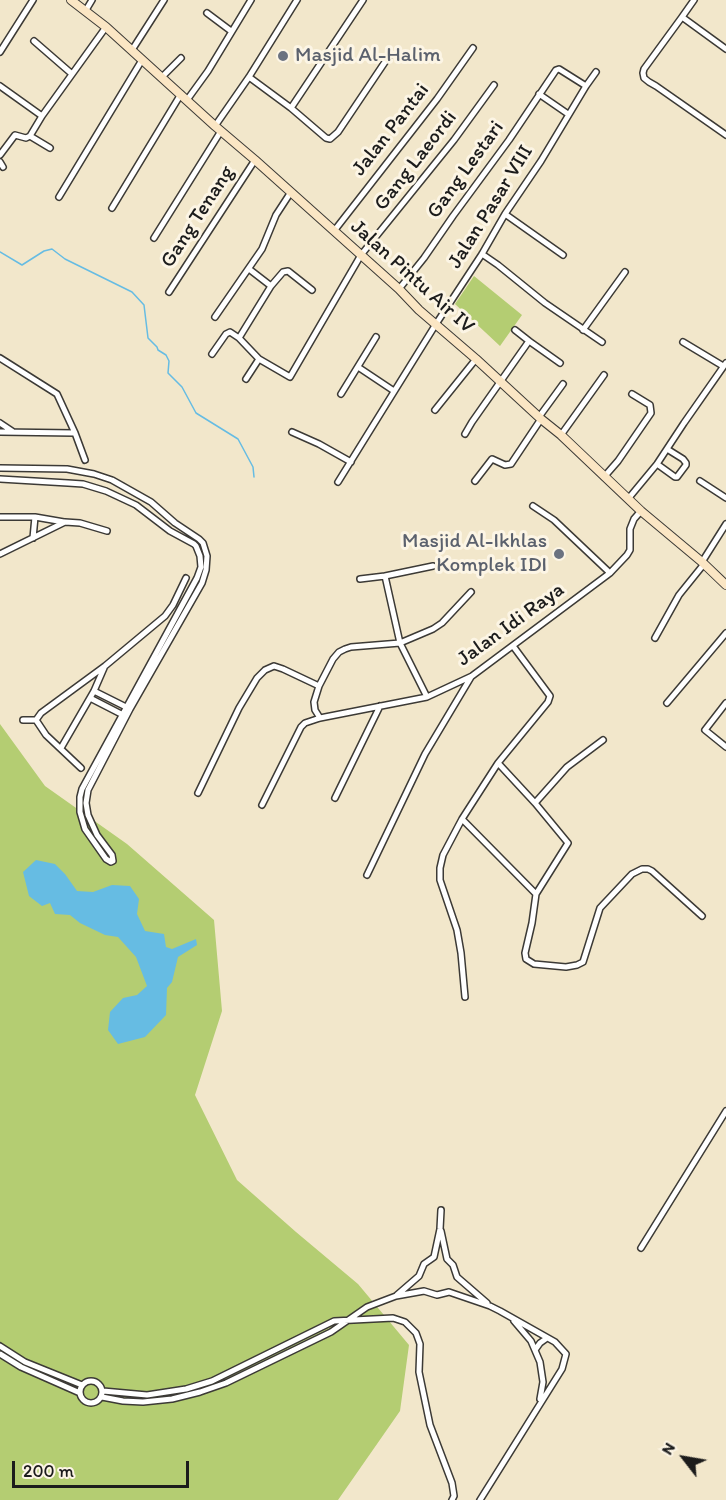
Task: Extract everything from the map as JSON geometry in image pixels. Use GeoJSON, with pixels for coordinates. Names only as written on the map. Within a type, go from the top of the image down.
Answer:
{"type":"FeatureCollection","features":[{"type":"Feature","properties":{"kind":"main road","name":"Jalan Pintu Air IV"},"geometry":{"type":"LineString","coordinates":[[71,0],[106,27],[291,192],[561,435],[641,511],[726,585]]}},
{"type":"Feature","properties":{"kind":"street"},"geometry":{"type":"LineString","coordinates":[[0,52],[33,0]]}},
{"type":"Feature","properties":{"kind":"street"},"geometry":{"type":"LineString","coordinates":[[86,10],[92,0]]}},
{"type":"Feature","properties":{"kind":"street"},"geometry":{"type":"LineString","coordinates":[[132,50],[164,0]]}},
{"type":"Feature","properties":{"kind":"street"},"geometry":{"type":"LineString","coordinates":[[112,208],[184,97],[208,70],[250,0]]}},
{"type":"Feature","properties":{"kind":"street"},"geometry":{"type":"LineString","coordinates":[[154,238],[249,76],[297,0]]}},
{"type":"Feature","properties":{"kind":"street"},"geometry":{"type":"LineString","coordinates":[[291,108],[363,0]]}},
{"type":"Feature","properties":{"kind":"street"},"geometry":{"type":"LineString","coordinates":[[694,0],[644,69],[644,78],[726,135]]}},
{"type":"Feature","properties":{"kind":"street"},"geometry":{"type":"LineString","coordinates":[[207,13],[231,31]]}},
{"type":"Feature","properties":{"kind":"street"},"geometry":{"type":"LineString","coordinates":[[682,17],[726,49]]}},
{"type":"Feature","properties":{"kind":"street"},"geometry":{"type":"LineString","coordinates":[[0,155],[15,135],[26,138],[30,136],[106,27]]}},
{"type":"Feature","properties":{"kind":"street"},"geometry":{"type":"LineString","coordinates":[[34,41],[72,74]]}},
{"type":"Feature","properties":{"kind":"street","name":"Jalan Pantai"},"geometry":{"type":"LineString","coordinates":[[334,231],[437,99],[473,48]]}},
{"type":"Feature","properties":{"kind":"street"},"geometry":{"type":"LineString","coordinates":[[249,76],[326,138],[332,138],[390,56]]}},
{"type":"Feature","properties":{"kind":"street"},"geometry":{"type":"LineString","coordinates":[[162,77],[181,58]]}},
{"type":"Feature","properties":{"kind":"street"},"geometry":{"type":"LineString","coordinates":[[59,197],[142,60]]}},
{"type":"Feature","properties":{"kind":"street","name":"Gang Lestari"},"geometry":{"type":"LineString","coordinates":[[399,289],[424,258],[558,69],[586,86]]}},
{"type":"Feature","properties":{"kind":"street","name":"Jalan Pasar VIII"},"geometry":{"type":"LineString","coordinates":[[338,482],[596,72]]}},
{"type":"Feature","properties":{"kind":"street","name":"Gang Laeordi"},"geometry":{"type":"LineString","coordinates":[[260,358],[290,377],[361,255],[454,140],[494,85]]}},
{"type":"Feature","properties":{"kind":"street"},"geometry":{"type":"LineString","coordinates":[[0,86],[42,116]]}},
{"type":"Feature","properties":{"kind":"street"},"geometry":{"type":"LineString","coordinates":[[539,94],[568,114]]}},
{"type":"Feature","properties":{"kind":"street"},"geometry":{"type":"LineString","coordinates":[[30,136],[50,148]]}},
{"type":"Feature","properties":{"kind":"street","name":"Gang Tenang"},"geometry":{"type":"LineString","coordinates":[[169,292],[255,160]]}},
{"type":"Feature","properties":{"kind":"street"},"geometry":{"type":"LineString","coordinates":[[215,317],[266,242],[276,215],[291,192]]}},
{"type":"Feature","properties":{"kind":"street"},"geometry":{"type":"LineString","coordinates":[[506,214],[563,255]]}},
{"type":"Feature","properties":{"kind":"street"},"geometry":{"type":"LineString","coordinates":[[482,254],[602,342]]}},
{"type":"Feature","properties":{"kind":"street"},"geometry":{"type":"LineString","coordinates":[[249,269],[271,286]]}},
{"type":"Feature","properties":{"kind":"street"},"geometry":{"type":"LineString","coordinates":[[239,338],[271,286],[283,272],[288,271],[312,290]]}},
{"type":"Feature","properties":{"kind":"street"},"geometry":{"type":"LineString","coordinates":[[583,330],[625,272]]}},
{"type":"Feature","properties":{"kind":"street"},"geometry":{"type":"LineString","coordinates":[[515,330],[560,363]]}},
{"type":"Feature","properties":{"kind":"street"},"geometry":{"type":"LineString","coordinates":[[212,354],[226,334],[230,332],[239,338],[260,358],[246,379]]}},
{"type":"Feature","properties":{"kind":"street"},"geometry":{"type":"LineString","coordinates":[[341,394],[376,337]]}},
{"type":"Feature","properties":{"kind":"street"},"geometry":{"type":"LineString","coordinates":[[465,435],[529,341]]}},
{"type":"Feature","properties":{"kind":"street"},"geometry":{"type":"LineString","coordinates":[[628,499],[657,464],[725,364],[683,342]]}},
{"type":"Feature","properties":{"kind":"street"},"geometry":{"type":"LineString","coordinates":[[0,358],[57,394],[85,460]]}},
{"type":"Feature","properties":{"kind":"street"},"geometry":{"type":"LineString","coordinates":[[435,410],[476,359]]}},
{"type":"Feature","properties":{"kind":"street"},"geometry":{"type":"LineString","coordinates":[[358,367],[394,391]]}},
{"type":"Feature","properties":{"kind":"street"},"geometry":{"type":"LineString","coordinates":[[561,435],[604,375]]}},
{"type":"Feature","properties":{"kind":"street"},"geometry":{"type":"LineString","coordinates":[[475,481],[492,459],[505,465],[511,464],[563,384]]}},
{"type":"Feature","properties":{"kind":"street"},"geometry":{"type":"LineString","coordinates":[[604,477],[618,461],[651,413],[650,405],[632,394]]}},
{"type":"Feature","properties":{"kind":"street"},"geometry":{"type":"LineString","coordinates":[[0,423],[13,431]]}},
{"type":"Feature","properties":{"kind":"street"},"geometry":{"type":"LineString","coordinates":[[0,432],[75,433]]}},
{"type":"Feature","properties":{"kind":"street"},"geometry":{"type":"LineString","coordinates":[[292,432],[351,462]]}},
{"type":"Feature","properties":{"kind":"street"},"geometry":{"type":"LineString","coordinates":[[657,464],[675,477],[686,465],[683,459],[667,449]]}},
{"type":"Feature","properties":{"kind":"street"},"geometry":{"type":"LineString","coordinates":[[0,468],[56,468],[94,474],[112,480],[151,502],[203,543],[207,562],[202,583],[128,708],[91,783],[87,797],[87,809],[91,824],[112,855],[113,861],[111,862],[106,859],[85,829],[80,812],[80,797],[83,784],[124,716]]}},
{"type":"Feature","properties":{"kind":"street"},"geometry":{"type":"LineString","coordinates":[[0,479],[68,483],[97,488],[136,505],[170,531],[196,546],[201,567],[160,652]]}},
{"type":"Feature","properties":{"kind":"street"},"geometry":{"type":"LineString","coordinates":[[700,481],[726,498]]}},
{"type":"Feature","properties":{"kind":"street"},"geometry":{"type":"LineString","coordinates":[[533,506],[554,520],[610,573]]}},
{"type":"Feature","properties":{"kind":"street","name":"Jalan Idi Raya"},"geometry":{"type":"LineString","coordinates":[[320,718],[427,697],[472,676],[610,573],[630,550],[630,529],[634,519],[641,511]]}},
{"type":"Feature","properties":{"kind":"street"},"geometry":{"type":"LineString","coordinates":[[0,517],[35,517],[80,524],[106,531]]}},
{"type":"Feature","properties":{"kind":"street"},"geometry":{"type":"LineString","coordinates":[[33,538],[35,517]]}},
{"type":"Feature","properties":{"kind":"street"},"geometry":{"type":"LineString","coordinates":[[0,554],[64,522]]}},
{"type":"Feature","properties":{"kind":"street"},"geometry":{"type":"LineString","coordinates":[[170,531],[175,523]]}},
{"type":"Feature","properties":{"kind":"street"},"geometry":{"type":"LineString","coordinates":[[655,638],[679,595],[703,563],[726,524]]}},
{"type":"Feature","properties":{"kind":"street"},"geometry":{"type":"LineString","coordinates":[[360,579],[433,566]]}},
{"type":"Feature","properties":{"kind":"street"},"geometry":{"type":"LineString","coordinates":[[385,576],[400,643],[427,697]]}},
{"type":"Feature","properties":{"kind":"street"},"geometry":{"type":"LineString","coordinates":[[36,720],[41,713],[105,666],[165,616],[186,578]]}},
{"type":"Feature","properties":{"kind":"street"},"geometry":{"type":"LineString","coordinates":[[262,806],[301,727],[305,723],[320,718],[315,710],[314,702],[319,686],[339,652],[351,647],[400,643],[433,629],[442,623],[471,592]]}},
{"type":"Feature","properties":{"kind":"street"},"geometry":{"type":"LineString","coordinates":[[667,703],[726,633]]}},
{"type":"Feature","properties":{"kind":"street"},"geometry":{"type":"LineString","coordinates":[[465,997],[457,930],[440,880],[443,855],[462,819],[498,763],[548,702],[550,696],[513,646]]}},
{"type":"Feature","properties":{"kind":"street"},"geometry":{"type":"LineString","coordinates":[[61,748],[94,691],[105,666]]}},
{"type":"Feature","properties":{"kind":"street"},"geometry":{"type":"LineString","coordinates":[[198,792],[239,708],[257,678],[265,670],[274,666],[319,686]]}},
{"type":"Feature","properties":{"kind":"street"},"geometry":{"type":"LineString","coordinates":[[367,875],[425,754],[472,676]]}},
{"type":"Feature","properties":{"kind":"street"},"geometry":{"type":"LineString","coordinates":[[94,691],[128,708]]}},
{"type":"Feature","properties":{"kind":"street"},"geometry":{"type":"LineString","coordinates":[[90,698],[124,716]]}},
{"type":"Feature","properties":{"kind":"street"},"geometry":{"type":"LineString","coordinates":[[726,703],[705,730],[726,747]]}},
{"type":"Feature","properties":{"kind":"street"},"geometry":{"type":"LineString","coordinates":[[335,798],[380,706]]}},
{"type":"Feature","properties":{"kind":"street"},"geometry":{"type":"LineString","coordinates":[[23,720],[36,720]]}},
{"type":"Feature","properties":{"kind":"street"},"geometry":{"type":"LineString","coordinates":[[36,720],[46,735],[81,768]]}},
{"type":"Feature","properties":{"kind":"street"},"geometry":{"type":"LineString","coordinates":[[535,803],[567,767],[603,740]]}},
{"type":"Feature","properties":{"kind":"street"},"geometry":{"type":"LineString","coordinates":[[498,763],[568,843],[536,894],[526,959],[534,964],[566,967],[583,962],[600,908],[632,874],[642,869],[652,871],[702,916]]}},
{"type":"Feature","properties":{"kind":"street"},"geometry":{"type":"LineString","coordinates":[[462,819],[536,894]]}},
{"type":"Feature","properties":{"kind":"street"},"geometry":{"type":"LineString","coordinates":[[641,1248],[726,1111]]}},
{"type":"Feature","properties":{"kind":"street"},"geometry":{"type":"LineString","coordinates":[[396,1296],[418,1276],[424,1264],[434,1257],[440,1229],[441,1210]]}},
{"type":"Feature","properties":{"kind":"street"},"geometry":{"type":"LineString","coordinates":[[440,1229],[447,1259],[453,1265],[457,1277],[490,1306]]}},
{"type":"Feature","properties":{"kind":"street"},"geometry":{"type":"LineString","coordinates":[[347,1320],[366,1307],[396,1296],[424,1291],[437,1295],[449,1292],[490,1306],[555,1342],[566,1354],[562,1370],[480,1500]]}},
{"type":"Feature","properties":{"kind":"street"},"geometry":{"type":"LineString","coordinates":[[510,1317],[531,1341],[540,1362],[543,1382],[540,1404]]}},
{"type":"Feature","properties":{"kind":"street"},"geometry":{"type":"LineString","coordinates":[[102,1394],[147,1395],[186,1389],[212,1381],[334,1322],[393,1318],[405,1322],[416,1333],[420,1344],[419,1372],[430,1425],[452,1483],[454,1496],[452,1500]]}},
{"type":"Feature","properties":{"kind":"street"},"geometry":{"type":"LineString","coordinates":[[535,1350],[547,1338]]}},
{"type":"Feature","properties":{"kind":"street"},"geometry":{"type":"LineString","coordinates":[[0,1346],[25,1362],[82,1385]]}},
{"type":"Feature","properties":{"kind":"street"},"geometry":{"type":"LineString","coordinates":[[0,1354],[21,1367],[80,1393],[88,1403],[95,1403],[102,1394]]}},
{"type":"Feature","properties":{"kind":"street"},"geometry":{"type":"LineString","coordinates":[[80,1393],[82,1385],[90,1380],[99,1383],[102,1394]]}},
{"type":"Feature","properties":{"kind":"green space"},"geometry":{"type":"Polygon","coordinates":[[[474,276],[522,315],[500,346],[455,304],[474,276]]]}},
{"type":"Feature","properties":{"kind":"green space"},"geometry":{"type":"Polygon","coordinates":[[[0,724],[45,786],[127,844],[214,920],[222,1011],[195,1095],[237,1180],[358,1284],[409,1345],[400,1411],[338,1500],[0,1500],[0,724]]]}},
{"type":"Feature","properties":{"kind":"water"},"geometry":{"type":"Polygon","coordinates":[[[36,860],[55,864],[77,891],[93,892],[112,885],[130,886],[139,899],[137,914],[145,931],[164,934],[166,947],[172,949],[196,939],[197,945],[178,957],[172,982],[167,988],[166,1015],[145,1037],[118,1044],[108,1030],[110,1012],[123,998],[137,995],[147,986],[136,957],[118,937],[105,935],[80,923],[70,915],[55,914],[50,903],[42,906],[29,896],[23,872],[36,860]]]}},
{"type":"Feature","properties":{"kind":"waterway"},"geometry":{"type":"LineString","coordinates":[[0,252],[22,265],[44,251],[52,249],[65,259],[132,292],[144,305],[148,338],[158,350],[166,355],[169,361],[168,373],[182,387],[196,413],[238,439],[253,467],[254,477]]}},
{"type":"Feature","properties":{"kind":"place","name":"Masjid Al-Halim"},"geometry":{"type":"Point","coordinates":[283,56]}},
{"type":"Feature","properties":{"kind":"place","name":"Masjid Al-Ikhlas Komplek IDI"},"geometry":{"type":"Point","coordinates":[559,554]}}]}
